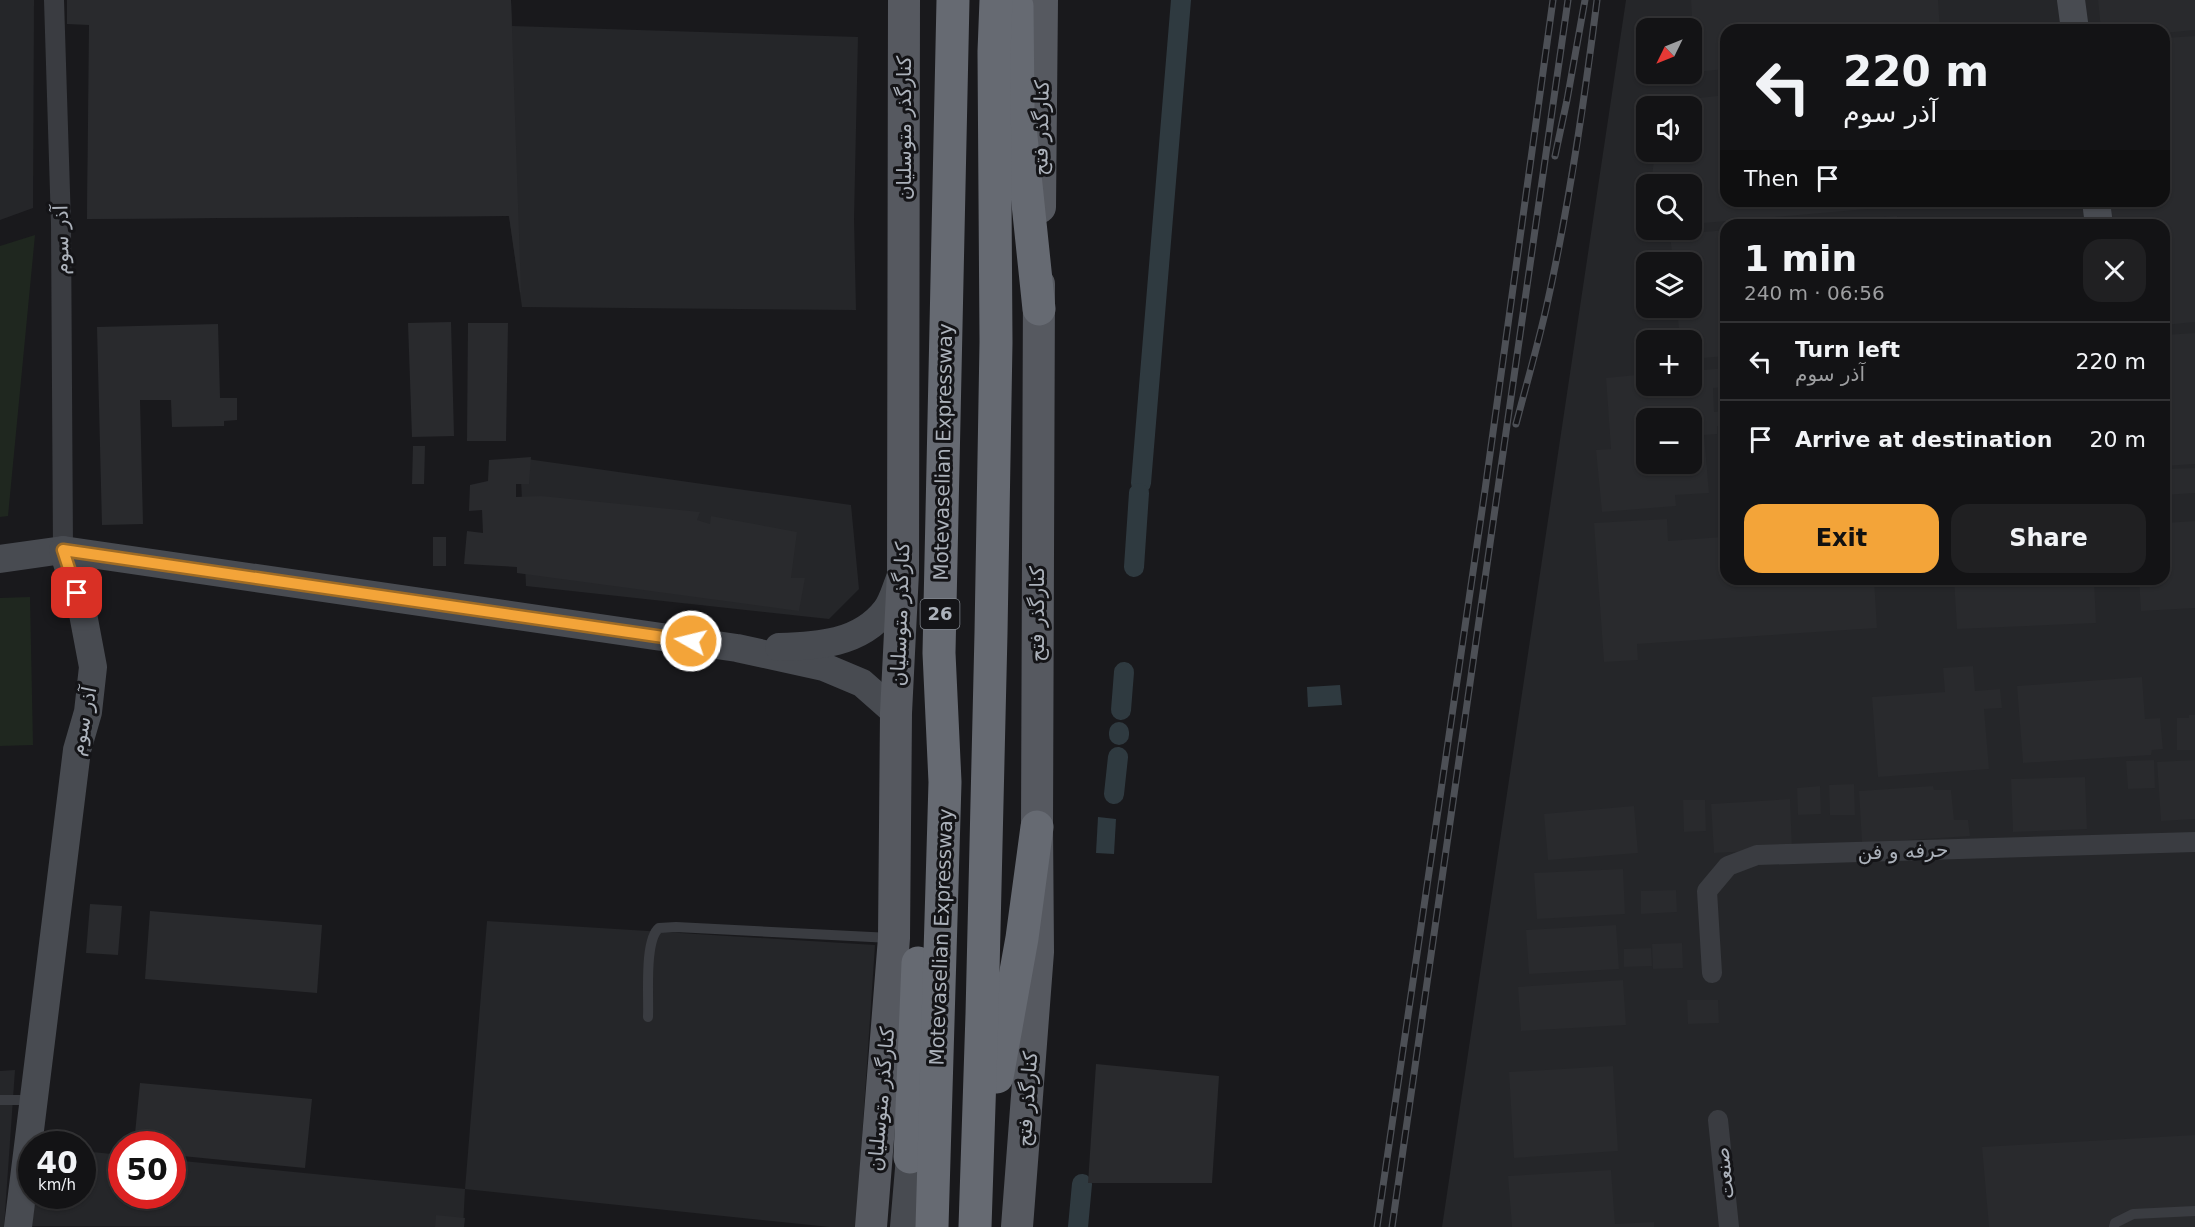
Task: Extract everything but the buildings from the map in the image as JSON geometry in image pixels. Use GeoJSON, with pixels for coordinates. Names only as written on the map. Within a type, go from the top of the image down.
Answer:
{"type":"FeatureCollection","features":[{"type":"Feature","properties":{"kind":"highway","name":"Motevaselian Expressway"},"geometry":{"type":"LineString","coordinates":[[932,1227],[945,782],[939,654],[953,0]]}},
{"type":"Feature","properties":{"kind":"highway","name":"Motevaselian Expressway"},"geometry":{"type":"LineString","coordinates":[[975,1227],[996,365],[994,52],[996,0]]}},
{"type":"Feature","properties":{"kind":"highway"},"geometry":{"type":"LineString","coordinates":[[1017,0],[1018,108],[1039,309]]}},
{"type":"Feature","properties":{"kind":"highway"},"geometry":{"type":"LineString","coordinates":[[910,1157],[928,717],[939,654]]}},
{"type":"Feature","properties":{"kind":"highway"},"geometry":{"type":"LineString","coordinates":[[976,1194],[1022,938],[1037,827]]}},
{"type":"Feature","properties":{"kind":"main road","name":"کنارگذر متوسلیان"},"geometry":{"type":"LineString","coordinates":[[871,1227],[894,938],[896,713],[903,572],[904,0]]}},
{"type":"Feature","properties":{"kind":"main road","name":"کنارگذر فتح"},"geometry":{"type":"LineString","coordinates":[[1018,1225],[1038,951],[1042,0]]}},
{"type":"Feature","properties":{"kind":"main road"},"geometry":{"type":"LineString","coordinates":[[2071,0],[2074,24]]}},
{"type":"Feature","properties":{"kind":"main road"},"geometry":{"type":"LineString","coordinates":[[0,559],[63,550],[737,648],[824,667],[862,683],[896,713]]}},
{"type":"Feature","properties":{"kind":"main road","name":"آذر سوم"},"geometry":{"type":"LineString","coordinates":[[18,1227],[77,750],[88,712],[93,667],[83,614],[63,550]]}},
{"type":"Feature","properties":{"kind":"main road"},"geometry":{"type":"LineString","coordinates":[[737,648],[818,645],[846,639],[870,626],[886,610],[903,572]]}},
{"type":"Feature","properties":{"kind":"main road"},"geometry":{"type":"LineString","coordinates":[[904,1227],[910,1157]]}},
{"type":"Feature","properties":{"kind":"street","name":"آذر سوم"},"geometry":{"type":"LineString","coordinates":[[54,0],[61,224],[63,550]]}},
{"type":"Feature","properties":{"kind":"street","name":"حرفه و فن"},"geometry":{"type":"LineString","coordinates":[[1712,973],[1707,891],[1728,866],[1757,855],[2195,842]]}},
{"type":"Feature","properties":{"kind":"street","name":"صنعت"},"geometry":{"type":"LineString","coordinates":[[1718,1120],[1729,1227]]}},
{"type":"Feature","properties":{"kind":"lane"},"geometry":{"type":"LineString","coordinates":[[648,1017],[650,951],[652,938],[660,928],[687,927],[894,938]]}},
{"type":"Feature","properties":{"kind":"lane"},"geometry":{"type":"LineString","coordinates":[[0,1100],[32,1100]]}},
{"type":"Feature","properties":{"kind":"lane"},"geometry":{"type":"LineString","coordinates":[[2114,1227],[2115,1223],[2133,1214],[2195,1211]]}},
{"type":"Feature","properties":{"kind":"shaded area"},"geometry":{"type":"Polygon","coordinates":[[[0,0],[34,0],[33,208],[0,220],[0,0]]]}},
{"type":"Feature","properties":{"kind":"shaded area"},"geometry":{"type":"Polygon","coordinates":[[[89,0],[511,0],[512,26],[858,37],[854,219],[856,310],[522,307],[509,216],[87,219],[89,0]]]}},
{"type":"Feature","properties":{"kind":"shaded area"},"geometry":{"type":"Polygon","coordinates":[[[1626,0],[2195,0],[2195,1227],[1442,1227],[1626,0]]]}},
{"type":"Feature","properties":{"kind":"shaded area"},"geometry":{"type":"Polygon","coordinates":[[[35,235],[8,516],[0,517],[0,246],[35,235]]]}},
{"type":"Feature","properties":{"kind":"shaded area"},"geometry":{"type":"Polygon","coordinates":[[[520,458],[851,505],[859,589],[829,619],[526,586],[520,458]]]}},
{"type":"Feature","properties":{"kind":"shaded area"},"geometry":{"type":"Polygon","coordinates":[[[30,597],[33,745],[0,746],[0,598],[30,597]]]}},
{"type":"Feature","properties":{"kind":"shaded area"},"geometry":{"type":"Polygon","coordinates":[[[1340,685],[1342,705],[1308,707],[1307,687],[1340,685]]]}},
{"type":"Feature","properties":{"kind":"shaded area"},"geometry":{"type":"Polygon","coordinates":[[[1098,817],[1116,819],[1114,854],[1096,853],[1098,817]]]}},
{"type":"Feature","properties":{"kind":"shaded area"},"geometry":{"type":"Polygon","coordinates":[[[487,921],[875,945],[856,1227],[830,1227],[465,1189],[487,921]]]}},
{"type":"Feature","properties":{"kind":"shaded area"},"geometry":{"type":"Polygon","coordinates":[[[15,1070],[4,1227],[0,1227],[0,1071],[15,1070]]]}},
{"type":"Feature","properties":{"kind":"shaded area"},"geometry":{"type":"Polygon","coordinates":[[[96,1152],[108,1154],[108,1209],[186,1209],[186,1161],[465,1189],[463,1227],[32,1226],[34,1209],[96,1209],[96,1152]]]}},
{"type":"Feature","properties":{"kind":"waterway"},"geometry":{"type":"LineString","coordinates":[[1141,483],[1181,0]]}},
{"type":"Feature","properties":{"kind":"waterway"},"geometry":{"type":"LineString","coordinates":[[1134,567],[1139,493]]}},
{"type":"Feature","properties":{"kind":"waterway"},"geometry":{"type":"LineString","coordinates":[[1121,710],[1124,672]]}},
{"type":"Feature","properties":{"kind":"waterway"},"geometry":{"type":"LineString","coordinates":[[1114,794],[1118,757]]}},
{"type":"Feature","properties":{"kind":"waterway"},"geometry":{"type":"LineString","coordinates":[[1078,1227],[1082,1184]]}},
{"type":"Feature","properties":{"kind":"railway"},"geometry":{"type":"LineString","coordinates":[[1377,1227],[1485,490],[1553,0]]}},
{"type":"Feature","properties":{"kind":"railway"},"geometry":{"type":"LineString","coordinates":[[1392,1227],[1568,0]]}},
{"type":"Feature","properties":{"kind":"railway"},"geometry":{"type":"LineString","coordinates":[[1555,156],[1585,0]]}},
{"type":"Feature","properties":{"kind":"railway"},"geometry":{"type":"LineString","coordinates":[[1516,424],[1543,324],[1562,232],[1597,0]]}},
{"type":"Feature","properties":{"kind":"route"},"geometry":{"type":"LineString","coordinates":[[77,593],[63,550],[691,641]]}}]}
